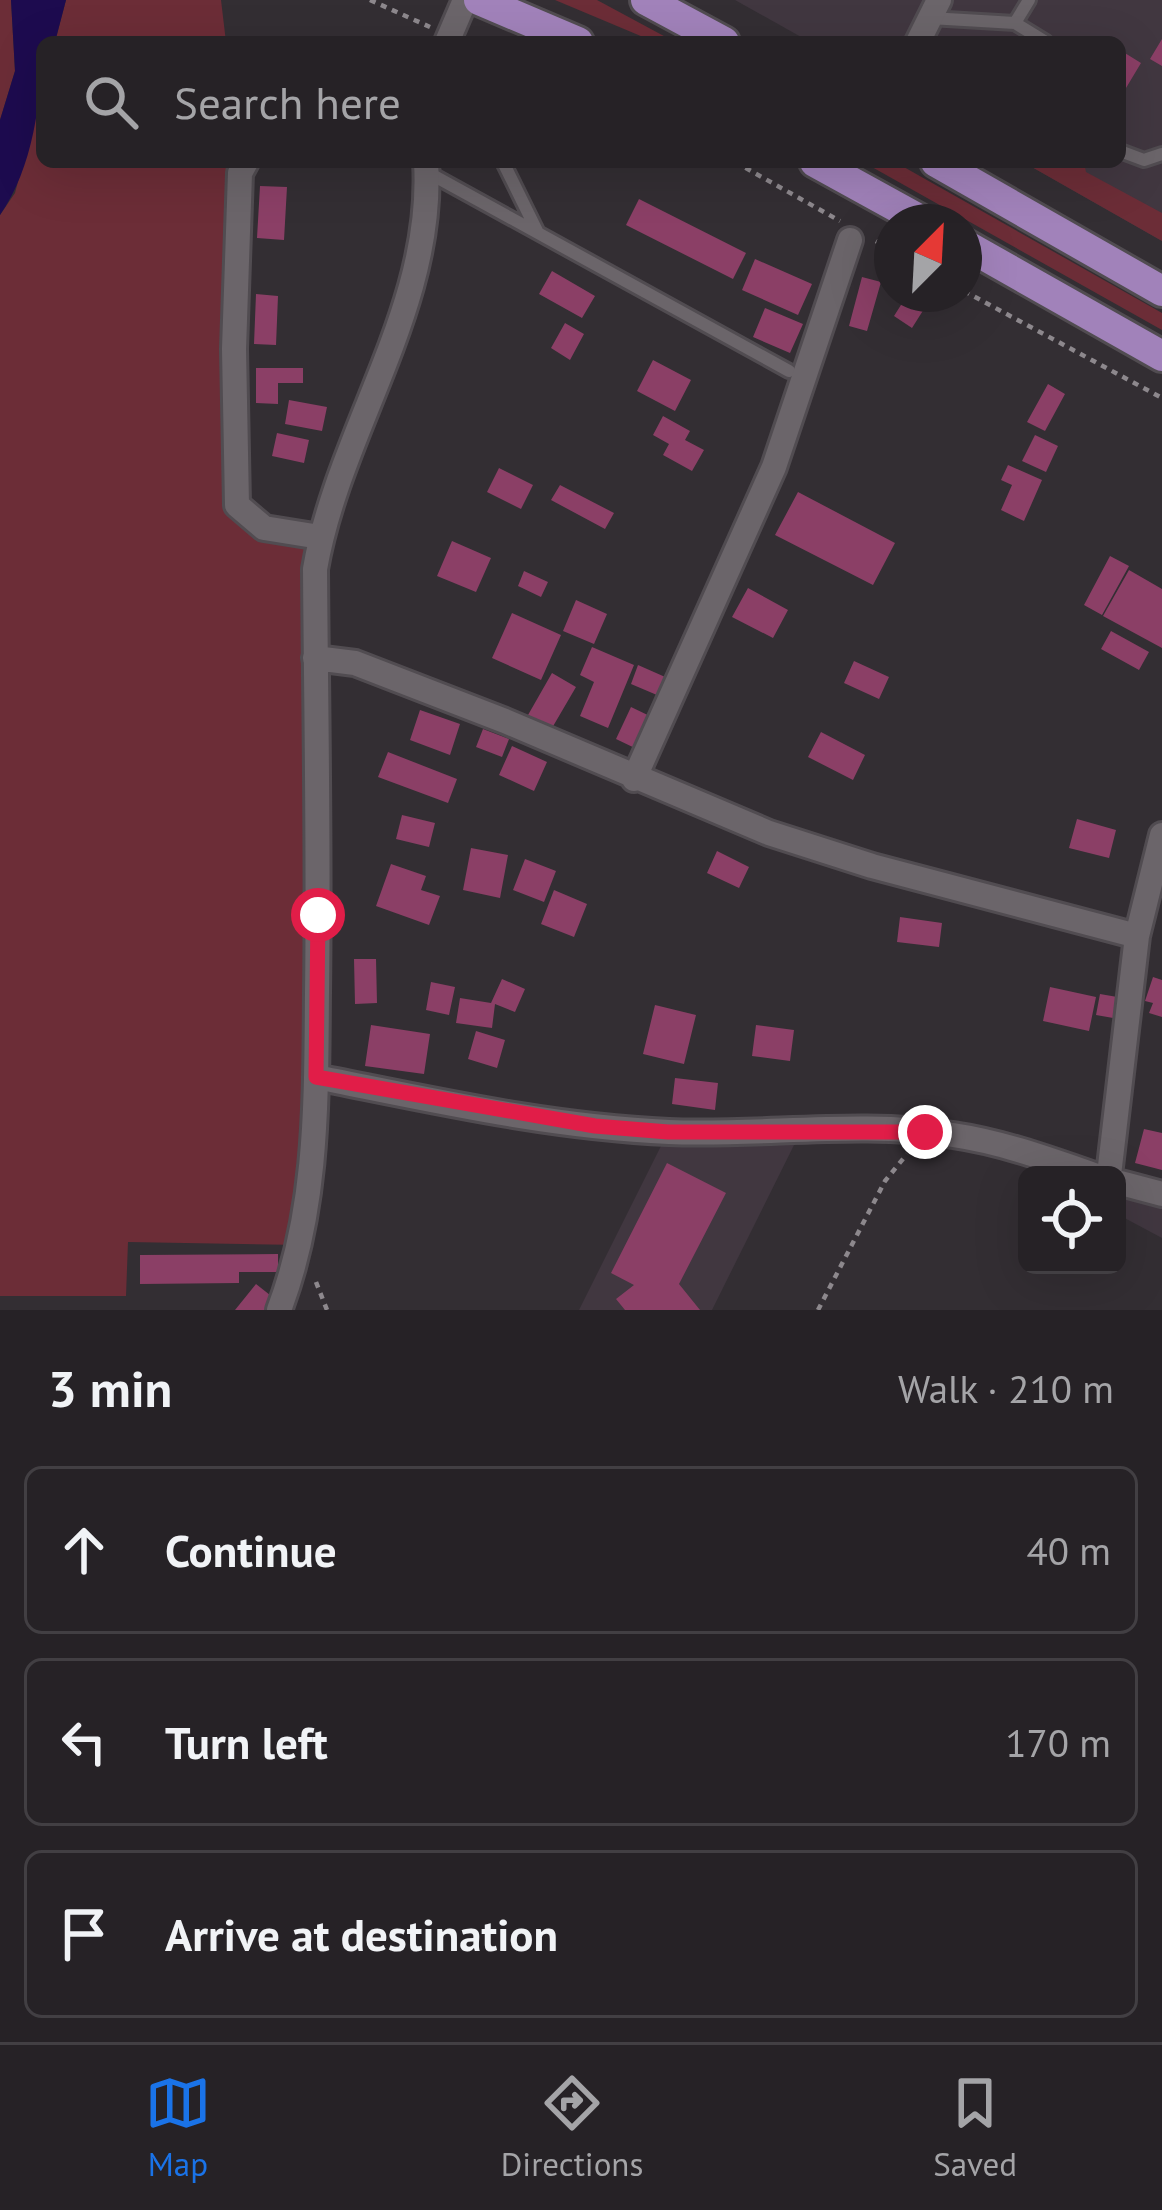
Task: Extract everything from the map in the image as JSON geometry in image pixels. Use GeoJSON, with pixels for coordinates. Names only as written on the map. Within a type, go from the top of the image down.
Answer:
{"type":"FeatureCollection","features":[{"type":"Feature","properties":{"kind":"main road"},"geometry":{"type":"LineString","coordinates":[[478,0],[564,36]]}},
{"type":"Feature","properties":{"kind":"main road"},"geometry":{"type":"LineString","coordinates":[[646,0],[713,36]]}},
{"type":"Feature","properties":{"kind":"main road"},"geometry":{"type":"LineString","coordinates":[[826,168],[891,204]]}},
{"type":"Feature","properties":{"kind":"main road"},"geometry":{"type":"LineString","coordinates":[[947,168],[1162,291]]}},
{"type":"Feature","properties":{"kind":"main road"},"geometry":{"type":"LineString","coordinates":[[982,254],[1162,356]]}},
{"type":"Feature","properties":{"kind":"street"},"geometry":{"type":"LineString","coordinates":[[449,36],[465,0]]}},
{"type":"Feature","properties":{"kind":"street"},"geometry":{"type":"LineString","coordinates":[[243,168],[234,349],[237,505],[264,528],[320,537]]}},
{"type":"Feature","properties":{"kind":"street"},"geometry":{"type":"LineString","coordinates":[[279,1310],[302,1244],[310,1198],[316,1077],[315,569],[320,537],[406,308],[418,252],[427,168]]}},
{"type":"Feature","properties":{"kind":"street"},"geometry":{"type":"LineString","coordinates":[[634,778],[774,467],[858,236]]}},
{"type":"Feature","properties":{"kind":"street"},"geometry":{"type":"LineString","coordinates":[[315,658],[355,663],[506,721],[769,833],[872,866],[1136,936]]}},
{"type":"Feature","properties":{"kind":"street"},"geometry":{"type":"LineString","coordinates":[[1110,1166],[1136,936],[1162,835]]}},
{"type":"Feature","properties":{"kind":"street"},"geometry":{"type":"LineString","coordinates":[[316,1077],[595,1126],[668,1132],[925,1132],[998,1144],[1066,1166]]}},
{"type":"Feature","properties":{"kind":"street"},"geometry":{"type":"LineString","coordinates":[[1126,1184],[1162,1194]]}},
{"type":"Feature","properties":{"kind":"lane"},"geometry":{"type":"LineString","coordinates":[[1015,23],[1029,0]]}},
{"type":"Feature","properties":{"kind":"lane"},"geometry":{"type":"LineString","coordinates":[[928,27],[1015,23],[1036,36]]}},
{"type":"Feature","properties":{"kind":"lane"},"geometry":{"type":"LineString","coordinates":[[1126,154],[1144,160],[1162,154]]}},
{"type":"Feature","properties":{"kind":"lane"},"geometry":{"type":"LineString","coordinates":[[429,168],[789,371]]}},
{"type":"Feature","properties":{"kind":"lane"},"geometry":{"type":"LineString","coordinates":[[506,168],[538,233]]}},
{"type":"Feature","properties":{"kind":"path"},"geometry":{"type":"LineString","coordinates":[[370,0],[442,36]]}},
{"type":"Feature","properties":{"kind":"path"},"geometry":{"type":"LineString","coordinates":[[745,168],[874,243]]}},
{"type":"Feature","properties":{"kind":"path"},"geometry":{"type":"LineString","coordinates":[[982,301],[1162,398]]}},
{"type":"Feature","properties":{"kind":"path"},"geometry":{"type":"LineString","coordinates":[[818,1310],[885,1181],[925,1132]]}},
{"type":"Feature","properties":{"kind":"shaded area"},"geometry":{"type":"Polygon","coordinates":[[[0,0],[11,0],[15,71],[0,120],[0,0]]]}},
{"type":"Feature","properties":{"kind":"shaded area"},"geometry":{"type":"Polygon","coordinates":[[[11,0],[66,0],[57,36],[36,36],[33,132],[20,176],[0,215],[0,120],[15,71],[11,0]]]}},
{"type":"Feature","properties":{"kind":"shaded area"},"geometry":{"type":"Polygon","coordinates":[[[66,0],[221,0],[225,36],[57,36],[66,0]]]}},
{"type":"Feature","properties":{"kind":"shaded area"},"geometry":{"type":"Polygon","coordinates":[[[555,0],[597,0],[664,36],[641,36],[555,0]]]}},
{"type":"Feature","properties":{"kind":"shaded area"},"geometry":{"type":"Polygon","coordinates":[[[735,0],[1162,0],[1162,241],[1034,168],[1126,168],[1126,36],[799,36],[735,0]]]}},
{"type":"Feature","properties":{"kind":"shaded area"},"geometry":{"type":"Polygon","coordinates":[[[36,113],[36,168],[239,168],[237,505],[320,537],[302,1245],[128,1242],[126,1296],[0,1296],[0,215],[15,193],[36,113]]]}},
{"type":"Feature","properties":{"kind":"shaded area"},"geometry":{"type":"Polygon","coordinates":[[[874,168],[906,168],[969,204],[938,204],[874,168]]]}},
{"type":"Feature","properties":{"kind":"shaded area"},"geometry":{"type":"Polygon","coordinates":[[[1034,168],[1085,168],[1162,213],[1162,241],[1034,168]]]}},
{"type":"Feature","properties":{"kind":"shaded area"},"geometry":{"type":"Polygon","coordinates":[[[982,211],[1162,313],[1162,330],[982,229],[982,211]]]}},
{"type":"Feature","properties":{"kind":"shaded area"},"geometry":{"type":"Polygon","coordinates":[[[801,1131],[712,1310],[579,1310],[668,1132],[801,1131]]]}},
{"type":"Feature","properties":{"kind":"shaded area"},"geometry":{"type":"Polygon","coordinates":[[[1126,1184],[1162,1194],[1162,1238],[1126,1219],[1126,1184]]]}},
{"type":"Feature","properties":{"kind":"building"},"geometry":{"type":"Polygon","coordinates":[[[1162,39],[1162,66],[1150,59],[1162,39]]]}},
{"type":"Feature","properties":{"kind":"building"},"geometry":{"type":"Polygon","coordinates":[[[1126,54],[1141,63],[1126,88],[1126,54]]]}},
{"type":"Feature","properties":{"kind":"building"},"geometry":{"type":"Polygon","coordinates":[[[260,186],[287,187],[284,240],[257,238],[260,186]]]}},
{"type":"Feature","properties":{"kind":"building"},"geometry":{"type":"Polygon","coordinates":[[[639,199],[746,253],[733,279],[626,225],[639,199]]]}},
{"type":"Feature","properties":{"kind":"building"},"geometry":{"type":"Polygon","coordinates":[[[755,259],[812,284],[798,315],[742,290],[755,259]]]}},
{"type":"Feature","properties":{"kind":"building"},"geometry":{"type":"Polygon","coordinates":[[[552,271],[595,296],[582,318],[539,294],[552,271]]]}},
{"type":"Feature","properties":{"kind":"building"},"geometry":{"type":"Polygon","coordinates":[[[862,277],[874,280],[867,331],[849,326],[862,277]]]}},
{"type":"Feature","properties":{"kind":"building"},"geometry":{"type":"Polygon","coordinates":[[[256,294],[278,296],[276,345],[254,344],[256,294]]]}},
{"type":"Feature","properties":{"kind":"building"},"geometry":{"type":"Polygon","coordinates":[[[765,308],[803,324],[790,353],[753,337],[765,308]]]}},
{"type":"Feature","properties":{"kind":"building"},"geometry":{"type":"Polygon","coordinates":[[[897,312],[922,312],[912,328],[894,316],[897,312]]]}},
{"type":"Feature","properties":{"kind":"building"},"geometry":{"type":"Polygon","coordinates":[[[565,323],[584,334],[570,360],[551,348],[565,323]]]}},
{"type":"Feature","properties":{"kind":"building"},"geometry":{"type":"Polygon","coordinates":[[[653,360],[691,380],[675,411],[637,391],[653,360]]]}},
{"type":"Feature","properties":{"kind":"building"},"geometry":{"type":"Polygon","coordinates":[[[256,368],[303,368],[303,383],[278,383],[278,404],[256,403],[256,368]]]}},
{"type":"Feature","properties":{"kind":"building"},"geometry":{"type":"Polygon","coordinates":[[[1048,384],[1065,394],[1045,431],[1027,422],[1048,384]]]}},
{"type":"Feature","properties":{"kind":"building"},"geometry":{"type":"Polygon","coordinates":[[[289,400],[327,407],[322,431],[285,424],[289,400]]]}},
{"type":"Feature","properties":{"kind":"building"},"geometry":{"type":"Polygon","coordinates":[[[663,416],[690,431],[685,440],[704,450],[692,471],[663,455],[669,444],[653,435],[663,416]]]}},
{"type":"Feature","properties":{"kind":"building"},"geometry":{"type":"Polygon","coordinates":[[[277,433],[309,440],[304,463],[272,456],[277,433]]]}},
{"type":"Feature","properties":{"kind":"building"},"geometry":{"type":"Polygon","coordinates":[[[1035,435],[1058,446],[1046,472],[1022,461],[1035,435]]]}},
{"type":"Feature","properties":{"kind":"building"},"geometry":{"type":"Polygon","coordinates":[[[1008,465],[1042,480],[1024,521],[1001,510],[1012,485],[1001,480],[1008,465]]]}},
{"type":"Feature","properties":{"kind":"building"},"geometry":{"type":"Polygon","coordinates":[[[499,468],[533,485],[521,509],[487,492],[499,468]]]}},
{"type":"Feature","properties":{"kind":"building"},"geometry":{"type":"Polygon","coordinates":[[[560,485],[614,513],[605,529],[551,500],[560,485]]]}},
{"type":"Feature","properties":{"kind":"building"},"geometry":{"type":"Polygon","coordinates":[[[798,492],[895,543],[873,585],[775,535],[798,492]]]}},
{"type":"Feature","properties":{"kind":"building"},"geometry":{"type":"Polygon","coordinates":[[[452,541],[491,558],[476,592],[437,576],[452,541]]]}},
{"type":"Feature","properties":{"kind":"building"},"geometry":{"type":"Polygon","coordinates":[[[1110,556],[1129,566],[1102,615],[1084,605],[1110,556]]]}},
{"type":"Feature","properties":{"kind":"building"},"geometry":{"type":"Polygon","coordinates":[[[1129,570],[1162,589],[1162,648],[1103,616],[1129,570]]]}},
{"type":"Feature","properties":{"kind":"building"},"geometry":{"type":"Polygon","coordinates":[[[524,571],[548,582],[541,597],[518,586],[524,571]]]}},
{"type":"Feature","properties":{"kind":"building"},"geometry":{"type":"Polygon","coordinates":[[[748,588],[788,610],[773,638],[732,617],[748,588]]]}},
{"type":"Feature","properties":{"kind":"building"},"geometry":{"type":"Polygon","coordinates":[[[576,600],[607,614],[594,644],[563,631],[576,600]]]}},
{"type":"Feature","properties":{"kind":"building"},"geometry":{"type":"Polygon","coordinates":[[[512,613],[561,635],[541,680],[492,658],[512,613]]]}},
{"type":"Feature","properties":{"kind":"building"},"geometry":{"type":"Polygon","coordinates":[[[1111,631],[1149,652],[1139,670],[1101,649],[1111,631]]]}},
{"type":"Feature","properties":{"kind":"building"},"geometry":{"type":"Polygon","coordinates":[[[592,647],[634,665],[608,728],[580,716],[594,682],[580,675],[592,647]]]}},
{"type":"Feature","properties":{"kind":"building"},"geometry":{"type":"Polygon","coordinates":[[[854,661],[889,677],[879,699],[844,683],[854,661]]]}},
{"type":"Feature","properties":{"kind":"building"},"geometry":{"type":"Polygon","coordinates":[[[638,665],[672,680],[664,698],[631,684],[638,665]]]}},
{"type":"Feature","properties":{"kind":"building"},"geometry":{"type":"Polygon","coordinates":[[[552,673],[576,687],[552,728],[528,715],[552,673]]]}},
{"type":"Feature","properties":{"kind":"building"},"geometry":{"type":"Polygon","coordinates":[[[631,707],[656,719],[641,751],[616,739],[631,707]]]}},
{"type":"Feature","properties":{"kind":"building"},"geometry":{"type":"Polygon","coordinates":[[[420,710],[460,724],[450,755],[410,740],[420,710]]]}},
{"type":"Feature","properties":{"kind":"building"},"geometry":{"type":"Polygon","coordinates":[[[483,729],[509,739],[502,757],[476,747],[483,729]]]}},
{"type":"Feature","properties":{"kind":"building"},"geometry":{"type":"Polygon","coordinates":[[[821,732],[865,755],[853,780],[808,757],[821,732]]]}},
{"type":"Feature","properties":{"kind":"building"},"geometry":{"type":"Polygon","coordinates":[[[512,746],[547,762],[534,791],[499,775],[512,746]]]}},
{"type":"Feature","properties":{"kind":"building"},"geometry":{"type":"Polygon","coordinates":[[[388,752],[457,779],[448,803],[378,777],[388,752]]]}},
{"type":"Feature","properties":{"kind":"building"},"geometry":{"type":"Polygon","coordinates":[[[402,815],[435,823],[429,847],[396,839],[402,815]]]}},
{"type":"Feature","properties":{"kind":"building"},"geometry":{"type":"Polygon","coordinates":[[[1077,819],[1116,830],[1109,858],[1069,848],[1077,819]]]}},
{"type":"Feature","properties":{"kind":"building"},"geometry":{"type":"Polygon","coordinates":[[[471,848],[508,855],[500,898],[463,890],[471,848]]]}},
{"type":"Feature","properties":{"kind":"building"},"geometry":{"type":"Polygon","coordinates":[[[717,851],[749,867],[739,888],[707,873],[717,851]]]}},
{"type":"Feature","properties":{"kind":"building"},"geometry":{"type":"Polygon","coordinates":[[[525,859],[556,871],[544,902],[513,890],[525,859]]]}},
{"type":"Feature","properties":{"kind":"building"},"geometry":{"type":"Polygon","coordinates":[[[391,864],[426,876],[421,890],[440,896],[429,925],[376,906],[391,864]]]}},
{"type":"Feature","properties":{"kind":"building"},"geometry":{"type":"Polygon","coordinates":[[[554,890],[587,904],[574,937],[541,924],[554,890]]]}},
{"type":"Feature","properties":{"kind":"building"},"geometry":{"type":"Polygon","coordinates":[[[900,917],[942,923],[939,947],[897,942],[900,917]]]}},
{"type":"Feature","properties":{"kind":"building"},"geometry":{"type":"Polygon","coordinates":[[[354,959],[376,959],[377,1003],[355,1004],[354,959]]]}},
{"type":"Feature","properties":{"kind":"building"},"geometry":{"type":"Polygon","coordinates":[[[1153,977],[1162,980],[1162,1017],[1149,1013],[1153,1003],[1145,1001],[1153,977]]]}},
{"type":"Feature","properties":{"kind":"building"},"geometry":{"type":"Polygon","coordinates":[[[502,979],[525,989],[515,1012],[495,1004],[492,1028],[456,1023],[460,998],[491,1003],[502,979]]]}},
{"type":"Feature","properties":{"kind":"building"},"geometry":{"type":"Polygon","coordinates":[[[431,982],[455,987],[449,1015],[426,1010],[431,982]]]}},
{"type":"Feature","properties":{"kind":"building"},"geometry":{"type":"Polygon","coordinates":[[[1050,987],[1096,997],[1089,1031],[1043,1021],[1050,987]]]}},
{"type":"Feature","properties":{"kind":"building"},"geometry":{"type":"Polygon","coordinates":[[[1100,994],[1123,998],[1119,1019],[1096,1015],[1100,994]]]}},
{"type":"Feature","properties":{"kind":"building"},"geometry":{"type":"Polygon","coordinates":[[[655,1005],[696,1015],[684,1064],[643,1054],[655,1005]]]}},
{"type":"Feature","properties":{"kind":"building"},"geometry":{"type":"Polygon","coordinates":[[[371,1025],[430,1034],[424,1074],[365,1066],[371,1025]]]}},
{"type":"Feature","properties":{"kind":"building"},"geometry":{"type":"Polygon","coordinates":[[[756,1025],[794,1030],[790,1061],[752,1056],[756,1025]]]}},
{"type":"Feature","properties":{"kind":"building"},"geometry":{"type":"Polygon","coordinates":[[[476,1031],[505,1040],[497,1068],[468,1059],[476,1031]]]}},
{"type":"Feature","properties":{"kind":"building"},"geometry":{"type":"Polygon","coordinates":[[[675,1078],[718,1083],[715,1110],[672,1104],[675,1078]]]}},
{"type":"Feature","properties":{"kind":"building"},"geometry":{"type":"Polygon","coordinates":[[[1144,1129],[1162,1133],[1162,1170],[1135,1163],[1144,1129]]]}},
{"type":"Feature","properties":{"kind":"building"},"geometry":{"type":"Polygon","coordinates":[[[667,1163],[726,1193],[679,1284],[700,1310],[625,1310],[616,1299],[634,1285],[611,1273],[667,1163]]]}},
{"type":"Feature","properties":{"kind":"building"},"geometry":{"type":"Polygon","coordinates":[[[278,1254],[278,1272],[239,1272],[239,1283],[140,1284],[140,1255],[278,1254]]]}},
{"type":"Feature","properties":{"kind":"building"},"geometry":{"type":"Polygon","coordinates":[[[256,1284],[275,1299],[266,1310],[235,1310],[256,1284]]]}},
{"type":"Feature","properties":{"kind":"route"},"geometry":{"type":"LineString","coordinates":[[318,915],[316,1077],[595,1126],[668,1132],[925,1132]]}}]}
